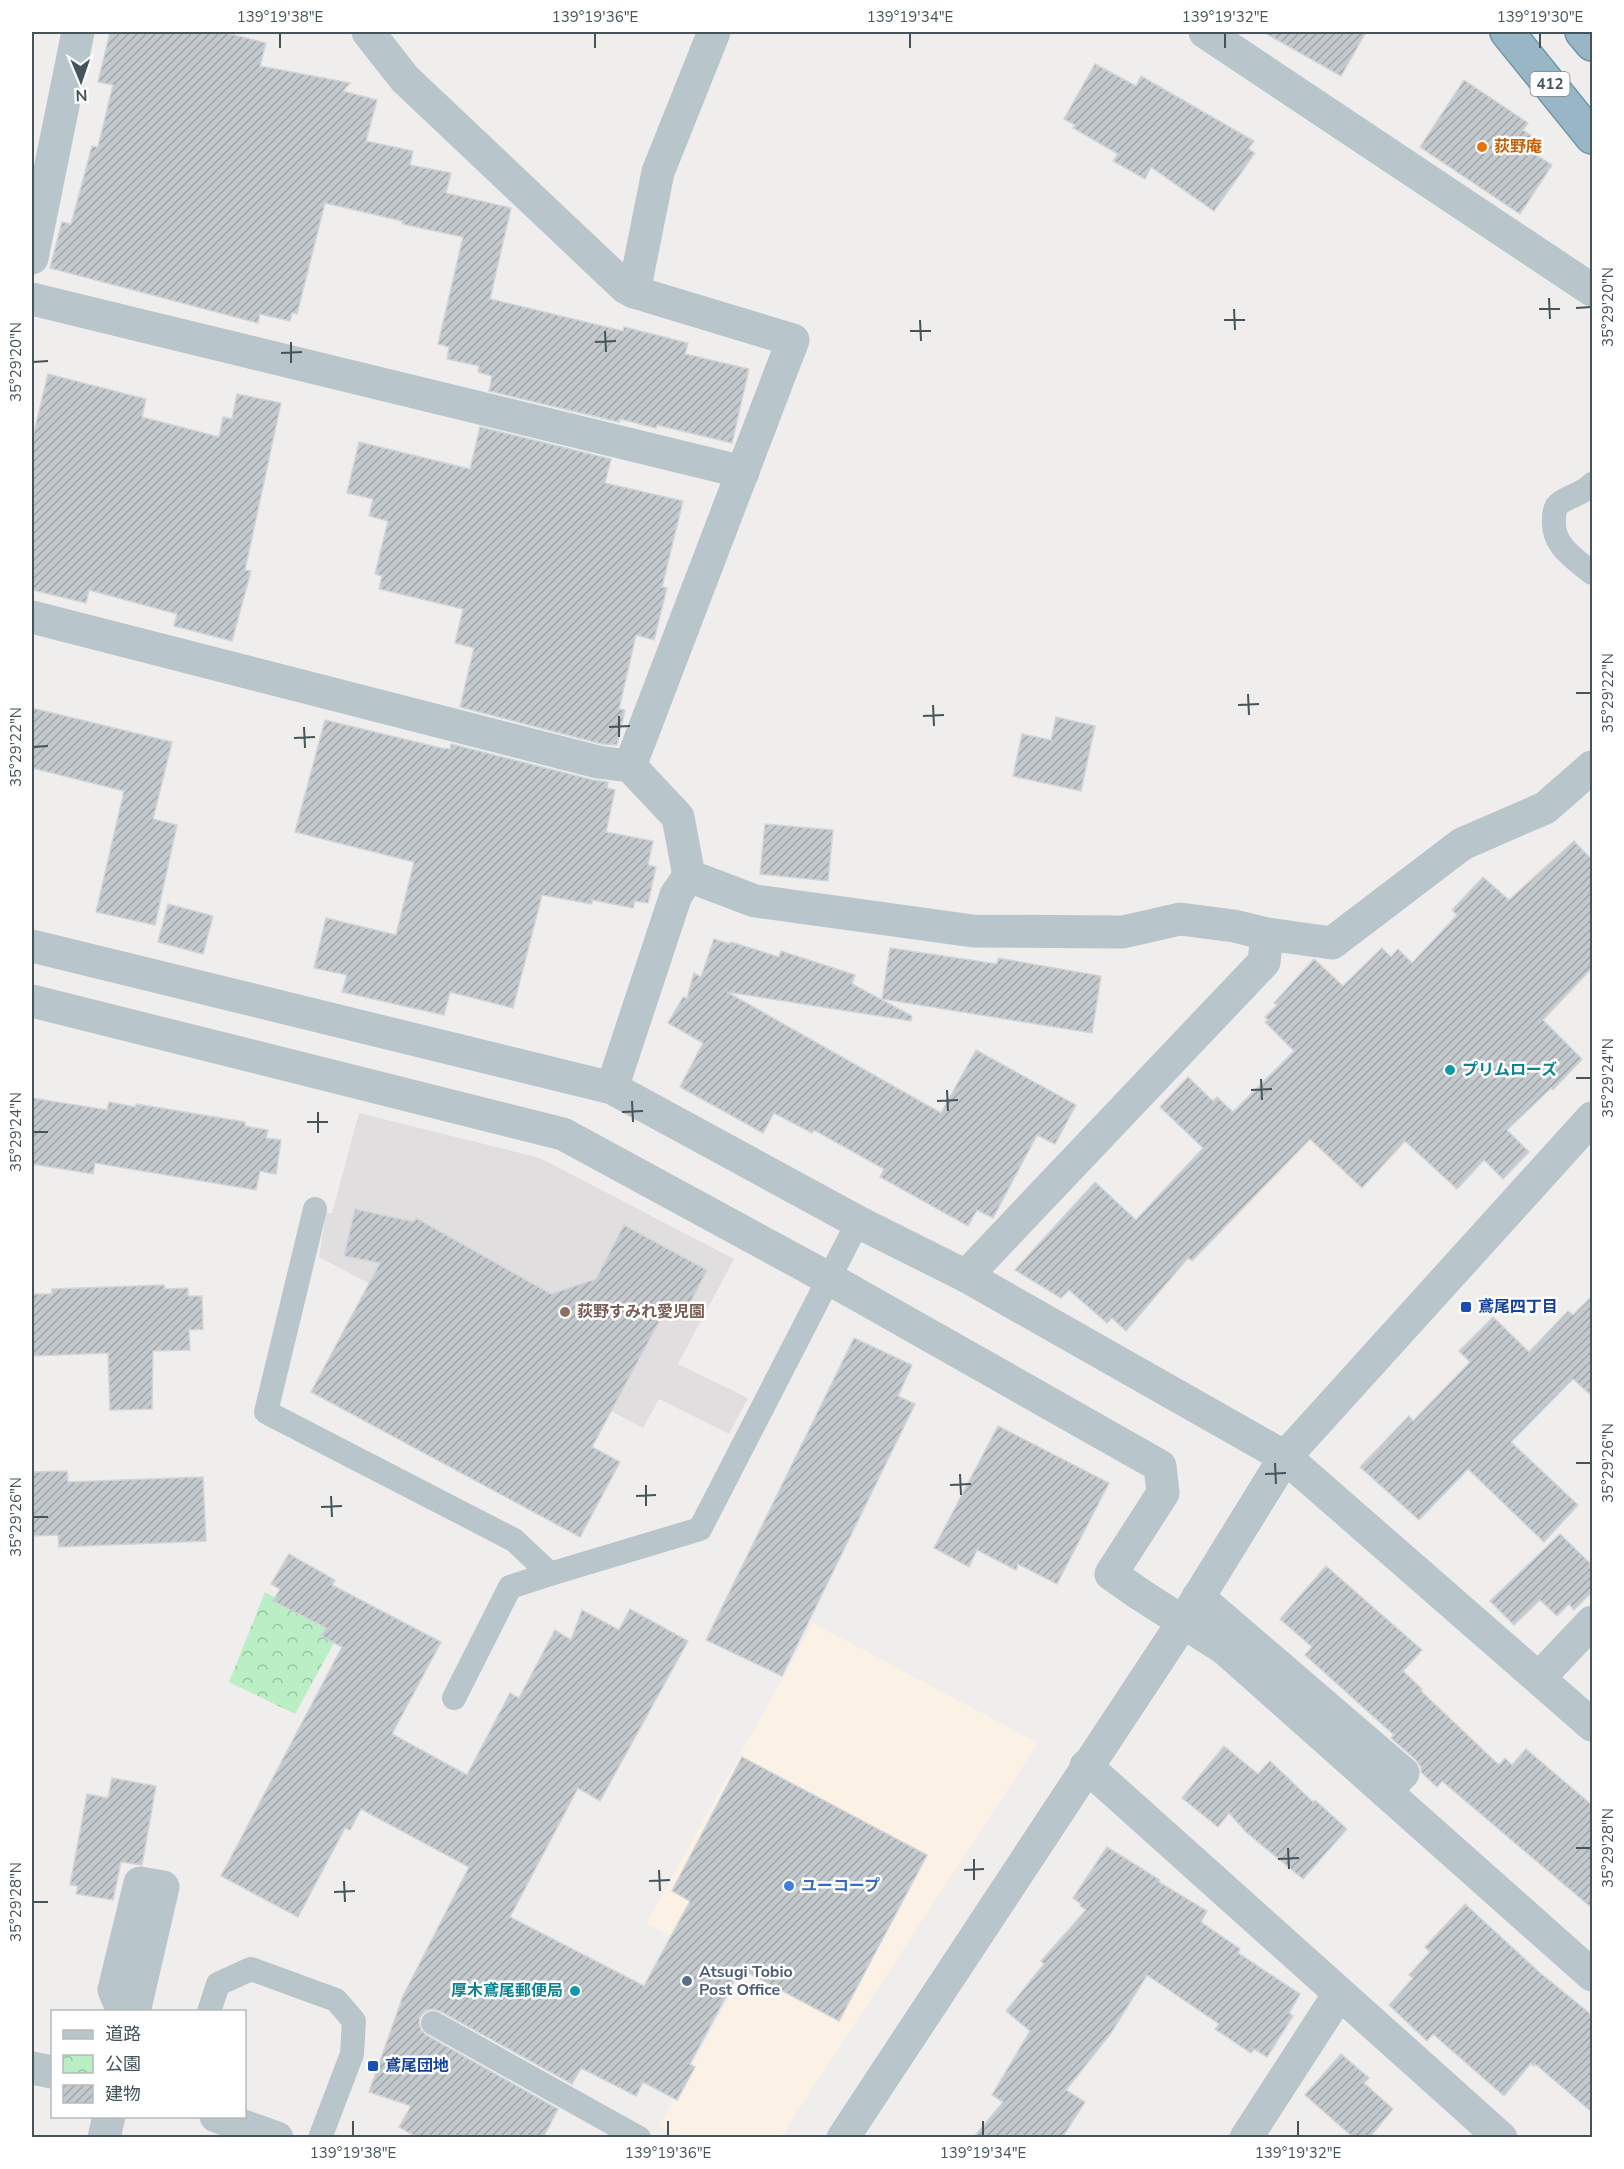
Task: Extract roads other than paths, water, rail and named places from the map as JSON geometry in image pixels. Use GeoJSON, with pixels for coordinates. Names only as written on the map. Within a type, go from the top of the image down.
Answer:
{"type":"FeatureCollection","features":[{"type":"Feature","properties":{"kind":"highway","name":"412"},"geometry":{"type":"LineString","coordinates":[[1507,32],[1593,137]]}},
{"type":"Feature","properties":{"kind":"highway"},"geometry":{"type":"LineString","coordinates":[[1582,32],[1593,44]]}},
{"type":"Feature","properties":{"kind":"street"},"geometry":{"type":"LineString","coordinates":[[32,258],[78,32]]}},
{"type":"Feature","properties":{"kind":"street"},"geometry":{"type":"LineString","coordinates":[[368,32],[405,79],[625,287],[634,292],[793,340],[630,766]]}},
{"type":"Feature","properties":{"kind":"street"},"geometry":{"type":"LineString","coordinates":[[634,292],[658,172],[714,32]]}},
{"type":"Feature","properties":{"kind":"street"},"geometry":{"type":"LineString","coordinates":[[1206,32],[1593,290]]}},
{"type":"Feature","properties":{"kind":"street"},"geometry":{"type":"LineString","coordinates":[[32,299],[743,472]]}},
{"type":"Feature","properties":{"kind":"street"},"geometry":{"type":"LineString","coordinates":[[32,617],[598,762],[630,766],[678,817],[689,876],[676,895],[612,1088]]}},
{"type":"Feature","properties":{"kind":"street"},"geometry":{"type":"LineString","coordinates":[[689,876],[755,901],[973,932],[1123,933],[1180,920],[1234,926],[1267,934],[1332,943],[1462,844],[1545,808],[1593,767]]}},
{"type":"Feature","properties":{"kind":"street"},"geometry":{"type":"LineString","coordinates":[[966,1276],[1264,962],[1267,934]]}},
{"type":"Feature","properties":{"kind":"street"},"geometry":{"type":"LineString","coordinates":[[32,946],[612,1088],[858,1222],[966,1276],[1284,1457],[1593,1725]]}},
{"type":"Feature","properties":{"kind":"street"},"geometry":{"type":"LineString","coordinates":[[32,1002],[563,1134],[851,1291],[1160,1466],[1163,1493],[1111,1574],[1225,1649],[1593,1975]]}},
{"type":"Feature","properties":{"kind":"street"},"geometry":{"type":"LineString","coordinates":[[843,2138],[1198,1598],[1284,1457],[1593,1118]]}},
{"type":"Feature","properties":{"kind":"street"},"geometry":{"type":"LineString","coordinates":[[1198,1598],[1403,1773],[1385,1791]]}},
{"type":"Feature","properties":{"kind":"street"},"geometry":{"type":"LineString","coordinates":[[1539,1678],[1593,1622]]}},
{"type":"Feature","properties":{"kind":"street"},"geometry":{"type":"LineString","coordinates":[[1086,1766],[1501,2138]]}},
{"type":"Feature","properties":{"kind":"street"},"geometry":{"type":"LineString","coordinates":[[1246,2138],[1339,1994]]}},
{"type":"Feature","properties":{"kind":"street"},"geometry":{"type":"LineString","coordinates":[[32,2068],[51,2072]]}},
{"type":"Feature","properties":{"kind":"street"},"geometry":{"type":"LineString","coordinates":[[104,2138],[109,2118]]}},
{"type":"Feature","properties":{"kind":"street"},"geometry":{"type":"LineString","coordinates":[[222,2118],[277,2138]]}},
{"type":"Feature","properties":{"kind":"lane"},"geometry":{"type":"LineString","coordinates":[[1593,484],[1581,494],[1558,503],[1553,520],[1554,533],[1561,547],[1593,573]]}},
{"type":"Feature","properties":{"kind":"lane"},"geometry":{"type":"LineString","coordinates":[[315,1209],[266,1412],[514,1540],[550,1574]]}},
{"type":"Feature","properties":{"kind":"lane"},"geometry":{"type":"LineString","coordinates":[[454,1698],[510,1587],[700,1529],[858,1222]]}},
{"type":"Feature","properties":{"kind":"lane"},"geometry":{"type":"LineString","coordinates":[[210,2010],[218,1984],[251,1969],[336,2000],[354,2021],[352,2054],[320,2138]]}},
{"type":"Feature","properties":{"kind":"lane"},"geometry":{"type":"LineString","coordinates":[[433,2023],[639,2138]]}},
{"type":"Feature","properties":{"kind":"place","name":"荻野庵"},"geometry":{"type":"Point","coordinates":[1482,147]}},
{"type":"Feature","properties":{"kind":"place","name":"プリムローズ"},"geometry":{"type":"Point","coordinates":[1450,1070]}},
{"type":"Feature","properties":{"kind":"place","name":"鳶尾四丁目"},"geometry":{"type":"Point","coordinates":[1466,1307]}},
{"type":"Feature","properties":{"kind":"place","name":"荻野すみれ愛児園"},"geometry":{"type":"Point","coordinates":[565,1312]}},
{"type":"Feature","properties":{"kind":"place","name":"ユーコープ"},"geometry":{"type":"Point","coordinates":[789,1886]}},
{"type":"Feature","properties":{"kind":"place","name":"Atsugi Tobio Post Office"},"geometry":{"type":"Point","coordinates":[687,1981]}},
{"type":"Feature","properties":{"kind":"place","name":"厚木鳶尾郵便局"},"geometry":{"type":"Point","coordinates":[575,1991]}},
{"type":"Feature","properties":{"kind":"place","name":"鳶尾団地"},"geometry":{"type":"Point","coordinates":[373,2066]}}]}
